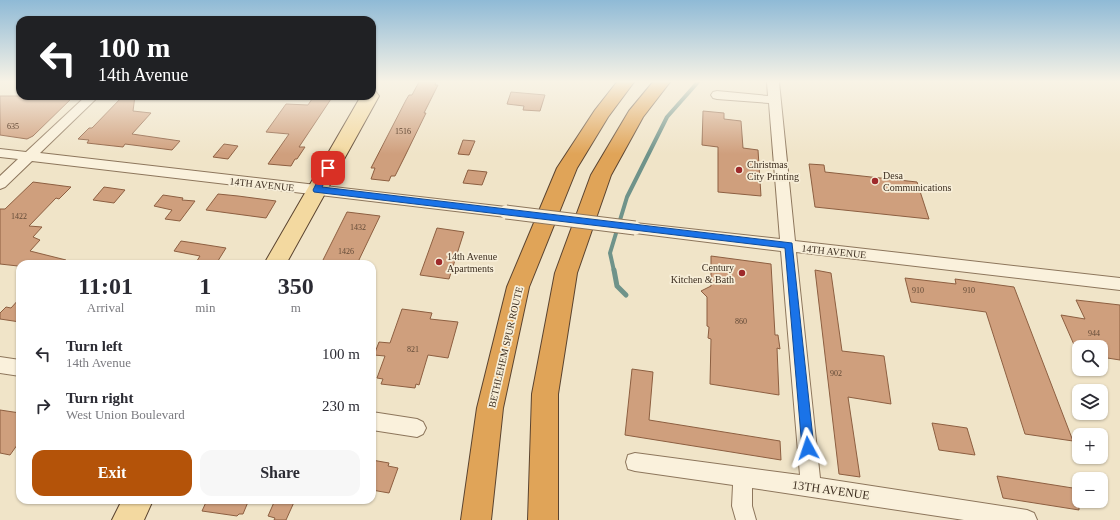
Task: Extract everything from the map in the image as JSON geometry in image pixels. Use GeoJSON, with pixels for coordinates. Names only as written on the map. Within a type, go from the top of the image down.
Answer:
{"type":"FeatureCollection","features":[{"type":"Feature","properties":{"kind":"highway","name":"BETHLEHEM SPUR ROUTE"},"geometry":{"type":"LineString","coordinates":[[476,520],[490,408],[518,287],[567,168],[607,106]]}},
{"type":"Feature","properties":{"kind":"highway"},"geometry":{"type":"LineString","coordinates":[[543,520],[545,394],[566,273],[601,175],[635,114],[642,106]]}},
{"type":"Feature","properties":{"kind":"main road"},"geometry":{"type":"LineString","coordinates":[[277,260],[364,106]]}},
{"type":"Feature","properties":{"kind":"main road"},"geometry":{"type":"LineString","coordinates":[[128,520],[137,504]]}},
{"type":"Feature","properties":{"kind":"street"},"geometry":{"type":"LineString","coordinates":[[0,184],[82,106]]}},
{"type":"Feature","properties":{"kind":"street"},"geometry":{"type":"LineString","coordinates":[[776,106],[811,486]]}},
{"type":"Feature","properties":{"kind":"street","name":"14TH AVENUE"},"geometry":{"type":"LineString","coordinates":[[0,153],[1120,284]]}},
{"type":"Feature","properties":{"kind":"street"},"geometry":{"type":"LineString","coordinates":[[0,365],[16,367]]}},
{"type":"Feature","properties":{"kind":"street"},"geometry":{"type":"LineString","coordinates":[[376,422],[417,428]]}},
{"type":"Feature","properties":{"kind":"street","name":"13TH AVENUE"},"geometry":{"type":"LineString","coordinates":[[635,462],[743,478],[811,486],[1027,520]]}},
{"type":"Feature","properties":{"kind":"street"},"geometry":{"type":"LineString","coordinates":[[743,478],[742,506],[746,520]]}},
{"type":"Feature","properties":{"kind":"building"},"geometry":{"type":"Polygon","coordinates":[[[0,106],[63,106],[33,136],[27,139],[0,135],[0,106]]]}},
{"type":"Feature","properties":{"kind":"building"},"geometry":{"type":"Polygon","coordinates":[[[113,106],[134,106],[133,111],[151,113],[132,134],[180,141],[172,150],[125,144],[123,147],[87,143],[89,140],[78,139],[89,128],[92,128],[113,106]]]}},
{"type":"Feature","properties":{"kind":"building"},"geometry":{"type":"Polygon","coordinates":[[[284,106],[326,106],[299,147],[305,147],[291,166],[268,164],[289,134],[266,132],[284,106]]]}},
{"type":"Feature","properties":{"kind":"building"},"geometry":{"type":"Polygon","coordinates":[[[403,106],[427,106],[424,113],[426,113],[395,176],[391,176],[389,181],[371,179],[375,168],[371,168],[403,106]]]}},
{"type":"Feature","properties":{"kind":"building"},"geometry":{"type":"Polygon","coordinates":[[[524,106],[541,106],[540,111],[523,110],[524,106]]]}},
{"type":"Feature","properties":{"kind":"building"},"geometry":{"type":"Polygon","coordinates":[[[703,111],[724,113],[724,119],[741,121],[743,148],[758,150],[761,196],[718,192],[718,147],[702,145],[703,111]]]}},
{"type":"Feature","properties":{"kind":"building"},"geometry":{"type":"Polygon","coordinates":[[[463,140],[475,141],[469,155],[458,154],[463,140]]]}},
{"type":"Feature","properties":{"kind":"building"},"geometry":{"type":"Polygon","coordinates":[[[224,144],[238,146],[228,159],[213,157],[224,144]]]}},
{"type":"Feature","properties":{"kind":"building"},"geometry":{"type":"Polygon","coordinates":[[[809,164],[824,165],[825,172],[917,182],[929,219],[815,207],[809,164]]]}},
{"type":"Feature","properties":{"kind":"building"},"geometry":{"type":"Polygon","coordinates":[[[468,170],[487,172],[482,185],[463,183],[468,170]]]}},
{"type":"Feature","properties":{"kind":"building"},"geometry":{"type":"Polygon","coordinates":[[[33,182],[71,187],[59,199],[56,198],[29,226],[42,227],[33,237],[40,240],[30,251],[66,260],[16,260],[16,266],[0,264],[0,209],[5,209],[33,182]]]}},
{"type":"Feature","properties":{"kind":"building"},"geometry":{"type":"Polygon","coordinates":[[[104,187],[125,190],[114,203],[93,200],[104,187]]]}},
{"type":"Feature","properties":{"kind":"building"},"geometry":{"type":"Polygon","coordinates":[[[218,194],[276,201],[266,218],[206,210],[218,194]]]}},
{"type":"Feature","properties":{"kind":"building"},"geometry":{"type":"Polygon","coordinates":[[[163,195],[183,198],[182,200],[195,201],[180,221],[165,219],[172,210],[154,206],[163,195]]]}},
{"type":"Feature","properties":{"kind":"building"},"geometry":{"type":"Polygon","coordinates":[[[347,212],[380,216],[359,260],[323,260],[347,212]]]}},
{"type":"Feature","properties":{"kind":"building","name":"14th Avenue Apartments"},"geometry":{"type":"Polygon","coordinates":[[[437,228],[464,232],[449,279],[420,275],[437,228]]]}},
{"type":"Feature","properties":{"kind":"building"},"geometry":{"type":"Polygon","coordinates":[[[181,241],[226,248],[218,260],[198,260],[200,256],[174,251],[181,241]]]}},
{"type":"Feature","properties":{"kind":"building"},"geometry":{"type":"Polygon","coordinates":[[[711,256],[771,264],[775,335],[778,335],[780,349],[777,348],[779,395],[710,384],[711,339],[708,338],[709,327],[707,326],[707,297],[701,291],[711,286],[711,256]]]}},
{"type":"Feature","properties":{"kind":"building"},"geometry":{"type":"Polygon","coordinates":[[[815,270],[831,273],[842,351],[884,356],[891,404],[848,397],[860,477],[839,474],[815,270]]]}},
{"type":"Feature","properties":{"kind":"building"},"geometry":{"type":"Polygon","coordinates":[[[905,278],[956,284],[955,279],[1014,287],[1072,441],[1025,434],[986,312],[911,302],[905,278]]]}},
{"type":"Feature","properties":{"kind":"building"},"geometry":{"type":"Polygon","coordinates":[[[1076,300],[1120,305],[1120,360],[1108,358],[1108,340],[1072,340],[1061,315],[1085,319],[1076,300]]]}},
{"type":"Feature","properties":{"kind":"building"},"geometry":{"type":"Polygon","coordinates":[[[16,302],[16,321],[0,319],[0,313],[6,307],[11,308],[16,302]]]}},
{"type":"Feature","properties":{"kind":"building"},"geometry":{"type":"Polygon","coordinates":[[[402,309],[432,313],[430,319],[458,322],[448,358],[428,355],[419,385],[416,384],[415,388],[381,384],[383,379],[377,378],[385,356],[376,355],[376,350],[379,342],[390,343],[402,309]]]}},
{"type":"Feature","properties":{"kind":"building"},"geometry":{"type":"Polygon","coordinates":[[[632,369],[653,372],[649,420],[780,441],[781,460],[625,435],[632,369]]]}},
{"type":"Feature","properties":{"kind":"building"},"geometry":{"type":"Polygon","coordinates":[[[0,410],[16,412],[16,447],[10,455],[0,453],[0,410]]]}},
{"type":"Feature","properties":{"kind":"building"},"geometry":{"type":"Polygon","coordinates":[[[932,423],[967,428],[975,455],[939,450],[932,423]]]}},
{"type":"Feature","properties":{"kind":"building"},"geometry":{"type":"Polygon","coordinates":[[[376,461],[389,463],[388,466],[398,468],[389,493],[376,491],[376,461]]]}},
{"type":"Feature","properties":{"kind":"building"},"geometry":{"type":"Polygon","coordinates":[[[997,476],[1072,488],[1072,508],[1079,508],[1079,510],[1003,498],[997,476]]]}},
{"type":"Feature","properties":{"kind":"building"},"geometry":{"type":"Polygon","coordinates":[[[205,504],[247,504],[243,514],[239,514],[237,516],[202,511],[205,504]]]}},
{"type":"Feature","properties":{"kind":"building"},"geometry":{"type":"Polygon","coordinates":[[[273,504],[293,504],[286,520],[274,520],[275,518],[268,516],[273,504]]]}},
{"type":"Feature","properties":{"kind":"waterway"},"geometry":{"type":"LineString","coordinates":[[614,271],[610,253],[627,197],[667,117],[677,106]]}},
{"type":"Feature","properties":{"kind":"waterway"},"geometry":{"type":"LineString","coordinates":[[614,270],[617,286],[626,295]]}},
{"type":"Feature","properties":{"kind":"place","name":"Christmas City Printing"},"geometry":{"type":"Point","coordinates":[739,170]}},
{"type":"Feature","properties":{"kind":"place","name":"Desa Communications"},"geometry":{"type":"Point","coordinates":[875,181]}},
{"type":"Feature","properties":{"kind":"place","name":"14th Avenue Apartments"},"geometry":{"type":"Point","coordinates":[439,262]}},
{"type":"Feature","properties":{"kind":"place","name":"Century Kitchen & Bath"},"geometry":{"type":"Point","coordinates":[742,273]}},
{"type":"Feature","properties":{"kind":"route"},"geometry":{"type":"LineString","coordinates":[[328,168],[317,190],[789,246],[808,448]]}}]}
